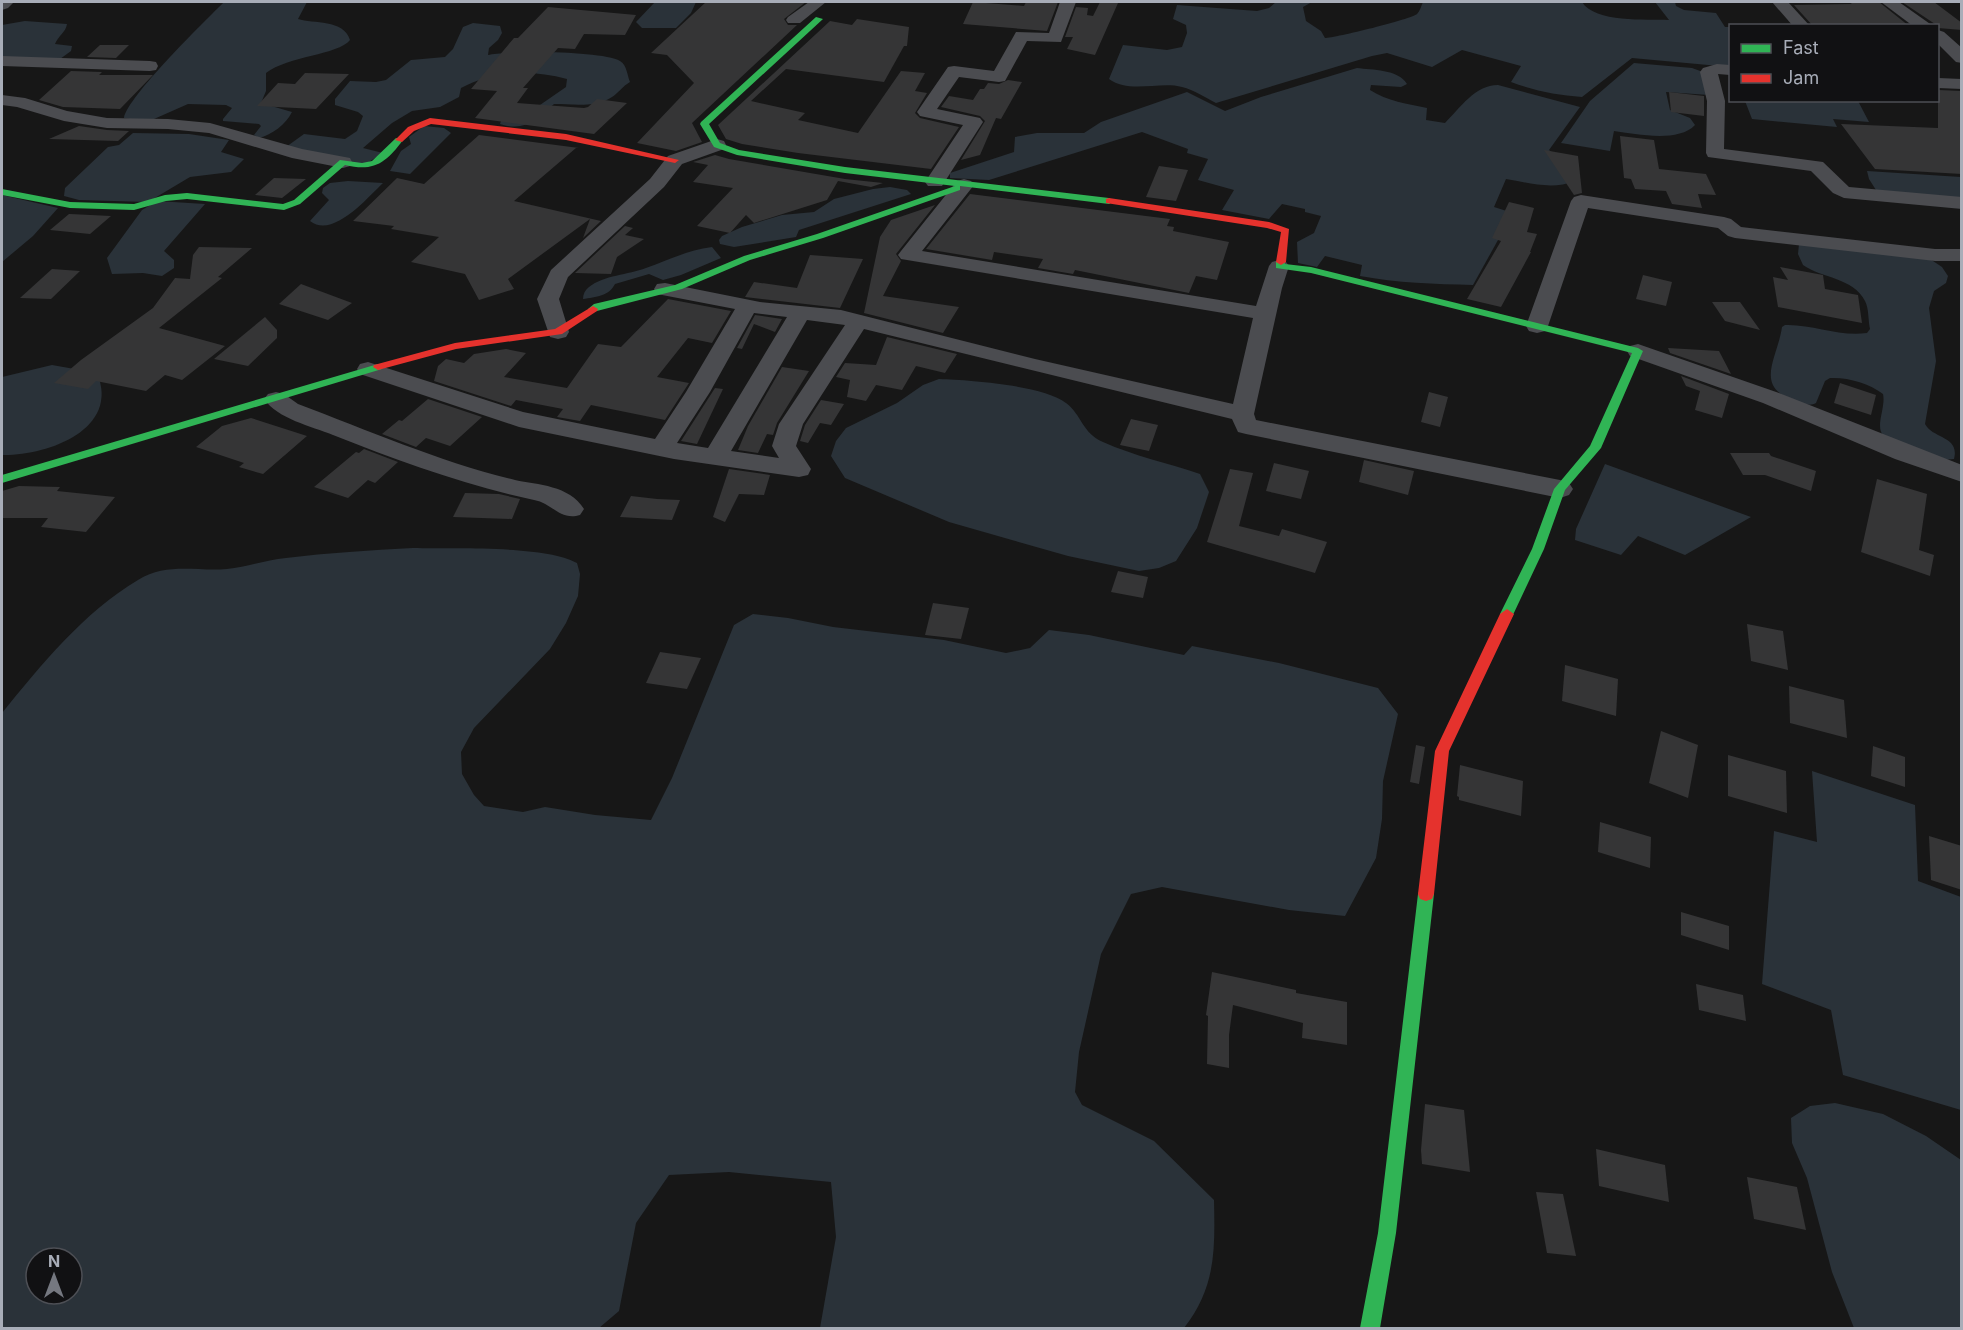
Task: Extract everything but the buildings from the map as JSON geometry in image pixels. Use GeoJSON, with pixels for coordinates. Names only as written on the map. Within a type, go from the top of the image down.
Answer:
{"type":"FeatureCollection","features":[{"type":"Feature","properties":{"kind":"street"},"geometry":{"type":"LineString","coordinates":[[2,5],[6,2]]}},
{"type":"Feature","properties":{"kind":"street"},"geometry":{"type":"LineString","coordinates":[[794,20],[818,2]]}},
{"type":"Feature","properties":{"kind":"street"},"geometry":{"type":"LineString","coordinates":[[935,182],[974,122],[926,112],[954,71],[999,77],[1022,35],[1055,39],[1068,2]]}},
{"type":"Feature","properties":{"kind":"street"},"geometry":{"type":"LineString","coordinates":[[1780,2],[1800,24]]}},
{"type":"Feature","properties":{"kind":"street"},"geometry":{"type":"LineString","coordinates":[[1889,2],[1922,24]]}},
{"type":"Feature","properties":{"kind":"street"},"geometry":{"type":"LineString","coordinates":[[819,19],[704,124],[717,145],[737,153],[844,170],[1128,203],[1281,228],[1286,231],[1286,238],[1242,414],[1246,426],[1560,489]]}},
{"type":"Feature","properties":{"kind":"street"},"geometry":{"type":"LineString","coordinates":[[1939,36],[1962,58]]}},
{"type":"Feature","properties":{"kind":"street"},"geometry":{"type":"LineString","coordinates":[[2,61],[150,66]]}},
{"type":"Feature","properties":{"kind":"street"},"geometry":{"type":"LineString","coordinates":[[2,99],[44,62]]}},
{"type":"Feature","properties":{"kind":"street"},"geometry":{"type":"LineString","coordinates":[[1729,70],[1717,69],[1709,72],[1716,101],[1715,153],[1816,166],[1828,173],[1834,187],[1844,192],[1962,203]]}},
{"type":"Feature","properties":{"kind":"street"},"geometry":{"type":"LineString","coordinates":[[1939,83],[1962,84]]}},
{"type":"Feature","properties":{"kind":"street"},"geometry":{"type":"LineString","coordinates":[[2,99],[64,116],[107,123],[168,124],[210,128],[299,154],[371,166],[410,128],[429,121],[576,138],[675,160],[717,145]]}},
{"type":"Feature","properties":{"kind":"street"},"geometry":{"type":"LineString","coordinates":[[558,332],[548,299],[558,274],[657,183],[675,160]]}},
{"type":"Feature","properties":{"kind":"street"},"geometry":{"type":"LineString","coordinates":[[2,192],[70,205],[134,207],[165,198],[187,196],[284,207],[297,202],[343,162]]}},
{"type":"Feature","properties":{"kind":"street"},"geometry":{"type":"LineString","coordinates":[[2,479],[276,399],[368,369],[455,346],[558,332],[598,306],[678,287],[747,258],[820,236],[964,185]]}},
{"type":"Feature","properties":{"kind":"street"},"geometry":{"type":"LineString","coordinates":[[964,185],[908,255],[1266,314]]}},
{"type":"Feature","properties":{"kind":"street"},"geometry":{"type":"LineString","coordinates":[[1538,326],[1581,201],[1724,223],[1735,232],[1935,255],[1962,255]]}},
{"type":"Feature","properties":{"kind":"street"},"geometry":{"type":"LineString","coordinates":[[1279,266],[1311,270],[1638,351],[1771,398],[1962,474]]}},
{"type":"Feature","properties":{"kind":"street"},"geometry":{"type":"LineString","coordinates":[[665,290],[800,314],[832,316],[1242,414]]}},
{"type":"Feature","properties":{"kind":"street"},"geometry":{"type":"LineString","coordinates":[[662,448],[698,392],[748,304]]}},
{"type":"Feature","properties":{"kind":"street"},"geometry":{"type":"LineString","coordinates":[[715,457],[768,364],[800,314]]}},
{"type":"Feature","properties":{"kind":"street"},"geometry":{"type":"LineString","coordinates":[[368,369],[519,419],[662,448],[799,469],[784,446],[790,424],[858,322]]}},
{"type":"Feature","properties":{"kind":"street"},"geometry":{"type":"LineString","coordinates":[[1370,1329],[1387,1233],[1442,751],[1539,549],[1560,489],[1595,448],[1638,351]]}},
{"type":"Feature","properties":{"kind":"street"},"geometry":{"type":"LineString","coordinates":[[276,399],[291,409],[409,456],[472,477],[543,492],[571,509]]}},
{"type":"Feature","properties":{"kind":"shaded area"},"geometry":{"type":"Polygon","coordinates":[[[224,2],[307,2],[298,19],[335,25],[347,33],[350,40],[335,49],[275,67],[266,73],[266,91],[261,103],[292,112],[282,125],[264,137],[259,138],[254,135],[261,126],[259,124],[223,121],[232,108],[226,105],[188,104],[154,119],[142,121],[124,118],[128,108],[152,77],[224,2]]]}},
{"type":"Feature","properties":{"kind":"shaded area"},"geometry":{"type":"Polygon","coordinates":[[[655,2],[696,2],[691,13],[676,28],[642,28],[636,22],[655,2]]]}},
{"type":"Feature","properties":{"kind":"shaded area"},"geometry":{"type":"Polygon","coordinates":[[[1276,2],[1312,2],[1303,7],[1306,21],[1321,31],[1325,38],[1373,28],[1412,16],[1418,13],[1423,2],[1582,2],[1598,14],[1609,17],[1669,20],[1655,2],[1675,2],[1676,6],[1684,10],[1716,13],[1725,27],[1729,27],[1729,67],[1632,58],[1582,97],[1546,92],[1511,82],[1521,66],[1462,50],[1432,67],[1387,53],[1372,56],[1216,103],[1182,87],[1164,85],[1135,87],[1109,79],[1123,45],[1167,50],[1182,47],[1187,33],[1186,25],[1173,19],[1177,5],[1257,11],[1269,8],[1276,2]]]}},
{"type":"Feature","properties":{"kind":"shaded area"},"geometry":{"type":"Polygon","coordinates":[[[25,21],[67,24],[55,44],[72,46],[71,51],[60,59],[2,59],[2,25],[25,21]]]}},
{"type":"Feature","properties":{"kind":"shaded area"},"geometry":{"type":"Polygon","coordinates":[[[473,23],[500,26],[502,33],[489,48],[488,55],[515,52],[556,52],[595,55],[620,61],[630,82],[614,96],[598,103],[554,104],[530,123],[516,127],[500,124],[503,115],[540,105],[566,87],[567,79],[540,74],[513,73],[474,82],[461,88],[459,97],[440,107],[412,111],[392,123],[363,148],[383,153],[364,165],[286,147],[304,134],[345,139],[357,131],[363,116],[358,112],[335,105],[335,99],[350,81],[386,80],[411,60],[445,57],[453,49],[463,27],[473,23]]]}},
{"type":"Feature","properties":{"kind":"shaded area"},"geometry":{"type":"Polygon","coordinates":[[[1634,63],[1692,68],[1703,72],[1709,95],[1666,92],[1670,110],[1690,118],[1695,125],[1688,131],[1668,136],[1614,131],[1610,151],[1561,143],[1590,101],[1634,63]]]}},
{"type":"Feature","properties":{"kind":"shaded area"},"geometry":{"type":"Polygon","coordinates":[[[1357,68],[1398,75],[1407,84],[1401,87],[1371,85],[1370,90],[1390,99],[1427,108],[1426,120],[1445,123],[1475,93],[1498,85],[1580,107],[1549,150],[1564,162],[1575,181],[1549,185],[1506,179],[1494,207],[1513,213],[1473,285],[1402,282],[1360,276],[1362,265],[1325,256],[1317,267],[1298,263],[1297,242],[1314,233],[1321,216],[1305,212],[1305,209],[1282,204],[1269,219],[1222,210],[1234,190],[1198,180],[1208,159],[1187,153],[1188,149],[1142,132],[989,180],[950,178],[950,173],[1014,152],[1015,137],[1037,133],[1084,133],[1101,122],[1187,92],[1225,111],[1261,97],[1357,68]]]}},
{"type":"Feature","properties":{"kind":"shaded area"},"geometry":{"type":"Polygon","coordinates":[[[1745,102],[1859,102],[1869,122],[1833,119],[1837,127],[1752,119],[1745,102]]]}},
{"type":"Feature","properties":{"kind":"shaded area"},"geometry":{"type":"Polygon","coordinates":[[[424,126],[444,128],[451,133],[410,174],[390,171],[401,151],[411,144],[409,137],[424,126]]]}},
{"type":"Feature","properties":{"kind":"shaded area"},"geometry":{"type":"Polygon","coordinates":[[[133,133],[189,134],[229,140],[221,152],[244,159],[231,172],[190,177],[148,202],[79,200],[64,196],[65,188],[108,147],[119,145],[133,133]]]}},
{"type":"Feature","properties":{"kind":"shaded area"},"geometry":{"type":"Polygon","coordinates":[[[1867,171],[1961,177],[1961,199],[1876,190],[1867,171]]]}},
{"type":"Feature","properties":{"kind":"shaded area"},"geometry":{"type":"Polygon","coordinates":[[[348,181],[383,183],[339,221],[329,225],[319,225],[310,221],[329,200],[322,193],[323,188],[330,183],[348,181]]]}},
{"type":"Feature","properties":{"kind":"shaded area"},"geometry":{"type":"Polygon","coordinates":[[[890,187],[907,190],[911,194],[799,230],[796,237],[734,247],[720,244],[719,240],[722,236],[742,227],[782,215],[814,212],[834,199],[890,187]]]}},
{"type":"Feature","properties":{"kind":"shaded area"},"geometry":{"type":"Polygon","coordinates":[[[2,195],[58,208],[33,236],[2,262],[2,195]]]}},
{"type":"Feature","properties":{"kind":"shaded area"},"geometry":{"type":"Polygon","coordinates":[[[157,201],[205,204],[164,251],[174,260],[174,268],[162,276],[143,273],[112,274],[107,258],[142,210],[157,201]]]}},
{"type":"Feature","properties":{"kind":"shaded area"},"geometry":{"type":"Polygon","coordinates":[[[1799,244],[1930,259],[1942,267],[1948,276],[1946,283],[1934,291],[1929,308],[1936,361],[1925,424],[1934,433],[1950,442],[1955,452],[1954,459],[1943,460],[1883,435],[1880,422],[1883,394],[1865,384],[1830,378],[1825,381],[1816,403],[1811,405],[1782,394],[1774,387],[1771,370],[1782,327],[1785,325],[1857,334],[1867,333],[1870,329],[1868,311],[1860,293],[1845,283],[1803,265],[1798,254],[1799,244]]]}},
{"type":"Feature","properties":{"kind":"shaded area"},"geometry":{"type":"Polygon","coordinates":[[[712,247],[721,258],[681,275],[663,280],[649,274],[615,284],[602,295],[583,299],[584,292],[588,288],[602,280],[712,247]]]}},
{"type":"Feature","properties":{"kind":"shaded area"},"geometry":{"type":"Polygon","coordinates":[[[52,365],[97,373],[102,393],[98,410],[89,424],[75,436],[58,445],[39,451],[2,455],[2,377],[52,365]]]}},
{"type":"Feature","properties":{"kind":"shaded area"},"geometry":{"type":"Polygon","coordinates":[[[939,379],[1005,385],[1055,397],[1066,403],[1076,413],[1086,429],[1103,442],[1200,474],[1209,492],[1197,528],[1176,561],[1159,568],[1139,571],[1068,556],[949,522],[845,478],[831,456],[836,441],[846,428],[897,403],[923,385],[939,379]]]}},
{"type":"Feature","properties":{"kind":"shaded area"},"geometry":{"type":"Polygon","coordinates":[[[1605,464],[1751,517],[1685,555],[1638,536],[1621,555],[1575,540],[1576,529],[1605,464]]]}},
{"type":"Feature","properties":{"kind":"shaded area"},"geometry":{"type":"Polygon","coordinates":[[[413,548],[474,548],[544,553],[577,563],[580,574],[578,596],[566,623],[550,649],[474,728],[461,752],[462,774],[474,795],[484,806],[523,812],[545,807],[595,815],[651,820],[672,778],[734,625],[753,614],[833,627],[944,640],[1006,653],[1030,648],[1049,630],[1089,635],[1184,655],[1192,646],[1279,663],[1378,688],[1398,714],[1383,781],[1382,819],[1376,858],[1345,916],[1289,910],[1162,887],[1131,894],[1101,954],[1079,1052],[1075,1092],[1082,1105],[1154,1141],[1214,1200],[1213,1252],[1208,1283],[1195,1313],[1184,1328],[820,1328],[836,1237],[831,1182],[729,1172],[669,1175],[636,1223],[619,1311],[599,1328],[2,1328],[2,713],[64,640],[118,593],[149,574],[171,569],[227,569],[271,560],[413,548]]]}},
{"type":"Feature","properties":{"kind":"shaded area"},"geometry":{"type":"Polygon","coordinates":[[[1812,771],[1915,805],[1918,881],[1961,897],[1961,1110],[1843,1075],[1831,1010],[1762,984],[1774,831],[1817,842],[1812,771]]]}},
{"type":"Feature","properties":{"kind":"shaded area"},"geometry":{"type":"Polygon","coordinates":[[[1835,1103],[1883,1114],[1926,1136],[1961,1160],[1961,1328],[1854,1328],[1832,1272],[1807,1178],[1792,1143],[1791,1118],[1810,1106],[1835,1103]]]}},
{"type":"Feature","properties":{"kind":"traffic: fast"},"geometry":{"type":"LineString","coordinates":[[819,19],[704,124],[717,145],[737,152],[845,170],[1109,201]]}},
{"type":"Feature","properties":{"kind":"traffic: fast"},"geometry":{"type":"LineString","coordinates":[[2,192],[70,205],[134,207],[165,198],[187,196],[284,207],[297,202],[343,162],[362,166],[375,163],[399,140]]}},
{"type":"Feature","properties":{"kind":"traffic: fast"},"geometry":{"type":"LineString","coordinates":[[593,309],[678,287],[747,258],[820,236],[957,188]]}},
{"type":"Feature","properties":{"kind":"traffic: fast"},"geometry":{"type":"LineString","coordinates":[[1281,262],[1279,266],[1311,270],[1638,351],[1595,448],[1560,489],[1538,549],[1507,614]]}},
{"type":"Feature","properties":{"kind":"traffic: fast"},"geometry":{"type":"LineString","coordinates":[[2,479],[378,367]]}},
{"type":"Feature","properties":{"kind":"traffic: fast"},"geometry":{"type":"LineString","coordinates":[[1370,1328],[1387,1233],[1426,894]]}},
{"type":"Feature","properties":{"kind":"traffic: jam"},"geometry":{"type":"LineString","coordinates":[[399,140],[411,129],[430,121],[566,137],[675,160]]}},
{"type":"Feature","properties":{"kind":"traffic: jam"},"geometry":{"type":"LineString","coordinates":[[1109,201],[1269,225],[1286,231],[1281,262]]}},
{"type":"Feature","properties":{"kind":"traffic: jam"},"geometry":{"type":"LineString","coordinates":[[378,367],[455,346],[558,332],[593,309]]}},
{"type":"Feature","properties":{"kind":"traffic: jam"},"geometry":{"type":"LineString","coordinates":[[1426,894],[1442,751],[1507,614]]}}]}
